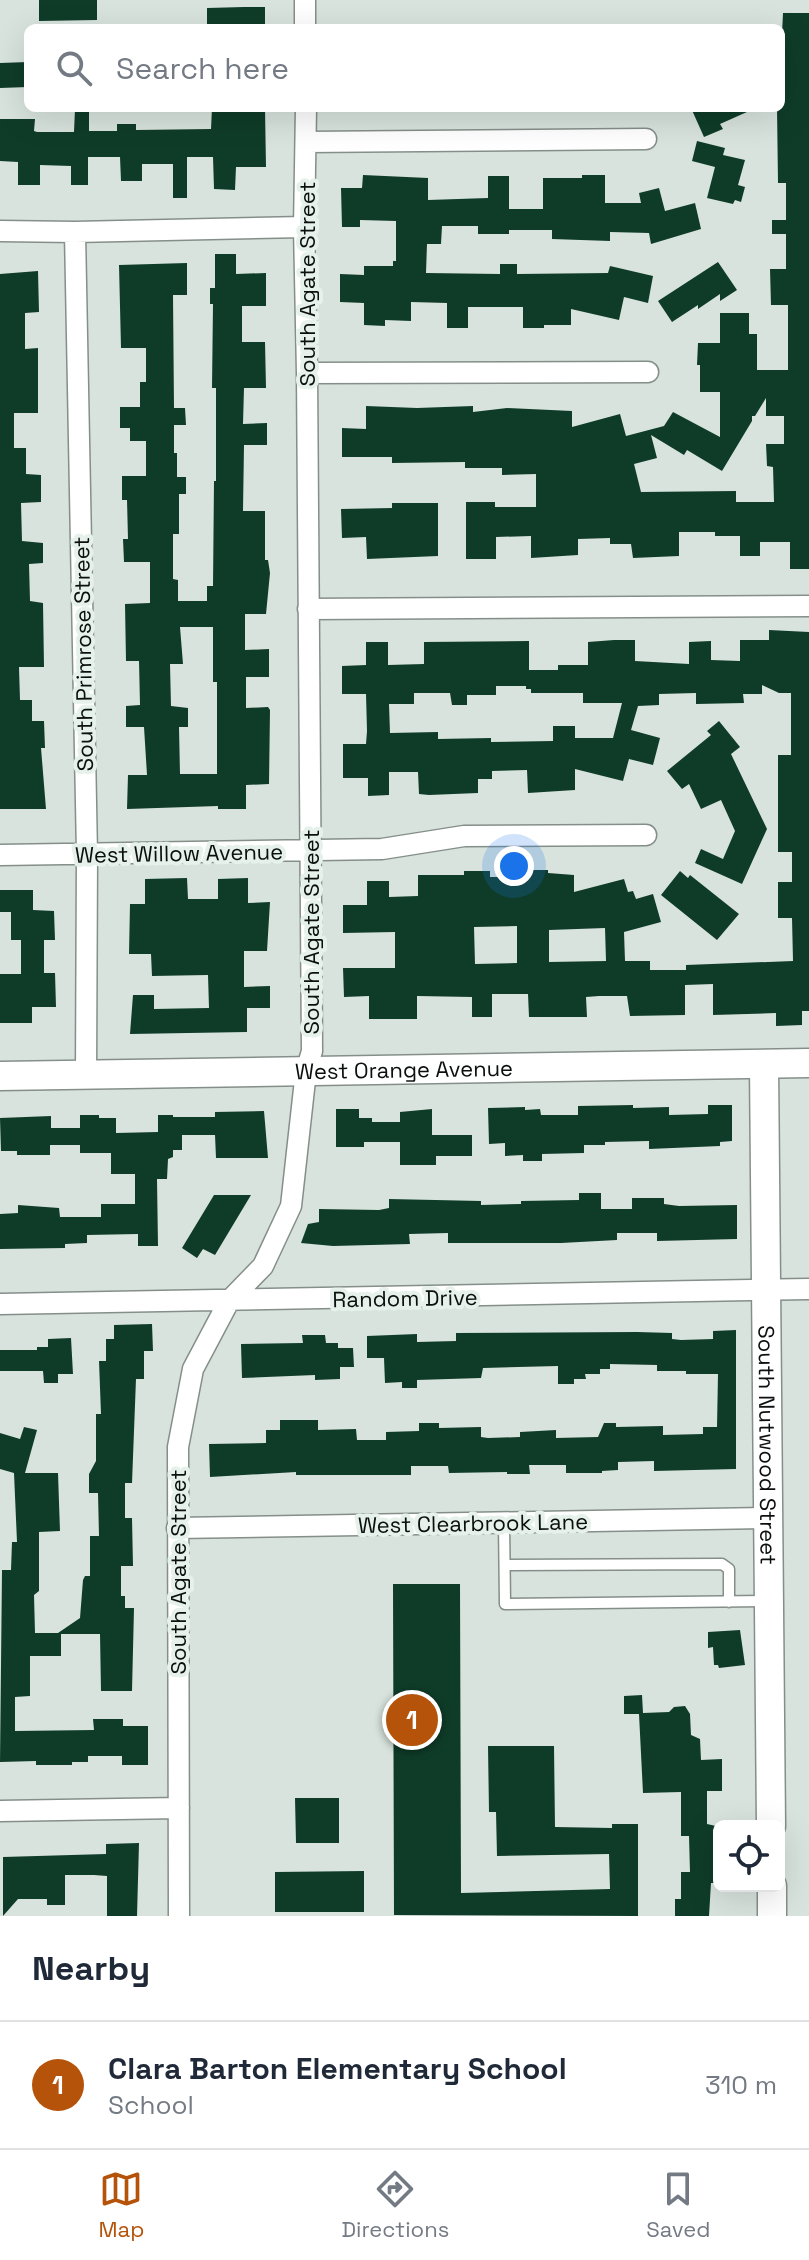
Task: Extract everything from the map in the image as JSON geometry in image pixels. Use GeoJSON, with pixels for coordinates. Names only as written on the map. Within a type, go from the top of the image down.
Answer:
{"type":"FeatureCollection","features":[{"type":"Feature","properties":{"kind":"street"},"geometry":{"type":"LineString","coordinates":[[305,0],[305,24]]}},
{"type":"Feature","properties":{"kind":"street","name":"South Agate Street"},"geometry":{"type":"LineString","coordinates":[[179,1916],[178,1447],[193,1369],[229,1301],[263,1266],[291,1206],[306,1071],[312,1051],[304,227],[306,112]]}},
{"type":"Feature","properties":{"kind":"street"},"geometry":{"type":"LineString","coordinates":[[306,142],[646,139]]}},
{"type":"Feature","properties":{"kind":"street"},"geometry":{"type":"LineString","coordinates":[[0,231],[304,227]]}},
{"type":"Feature","properties":{"kind":"street","name":"South Primrose Street"},"geometry":{"type":"LineString","coordinates":[[75,232],[87,855],[86,1075]]}},
{"type":"Feature","properties":{"kind":"street"},"geometry":{"type":"LineString","coordinates":[[307,373],[648,372]]}},
{"type":"Feature","properties":{"kind":"street"},"geometry":{"type":"LineString","coordinates":[[308,609],[809,606]]}},
{"type":"Feature","properties":{"kind":"street","name":"West Willow Avenue"},"geometry":{"type":"LineString","coordinates":[[0,855],[382,849],[464,836],[646,835]]}},
{"type":"Feature","properties":{"kind":"street","name":"West Orange Avenue"},"geometry":{"type":"LineString","coordinates":[[0,1076],[809,1063]]}},
{"type":"Feature","properties":{"kind":"street","name":"South Nutwood Street"},"geometry":{"type":"LineString","coordinates":[[764,1065],[771,1820]]}},
{"type":"Feature","properties":{"kind":"street","name":"Random Drive"},"geometry":{"type":"LineString","coordinates":[[0,1304],[809,1289]]}},
{"type":"Feature","properties":{"kind":"street","name":"West Clearbrook Lane"},"geometry":{"type":"LineString","coordinates":[[177,1528],[769,1518]]}},
{"type":"Feature","properties":{"kind":"street"},"geometry":{"type":"LineString","coordinates":[[0,1811],[179,1808]]}},
{"type":"Feature","properties":{"kind":"street"},"geometry":{"type":"LineString","coordinates":[[772,1892],[772,1916]]}},
{"type":"Feature","properties":{"kind":"lane"},"geometry":{"type":"LineString","coordinates":[[504,1523],[505,1604],[770,1601]]}},
{"type":"Feature","properties":{"kind":"lane"},"geometry":{"type":"LineString","coordinates":[[505,1565],[722,1564],[729,1569],[729,1602]]}},
{"type":"Feature","properties":{"kind":"building"},"geometry":{"type":"Polygon","coordinates":[[[39,0],[97,0],[97,20],[39,21],[39,0]]]}},
{"type":"Feature","properties":{"kind":"building"},"geometry":{"type":"Polygon","coordinates":[[[265,7],[265,24],[207,24],[207,8],[265,7]]]}},
{"type":"Feature","properties":{"kind":"building"},"geometry":{"type":"Polygon","coordinates":[[[783,13],[809,13],[809,569],[790,569],[790,542],[760,542],[760,556],[740,556],[740,536],[715,536],[715,532],[679,532],[679,556],[633,558],[631,544],[610,544],[610,538],[578,539],[578,555],[531,558],[531,536],[496,537],[496,559],[466,559],[466,502],[495,502],[495,507],[536,507],[536,474],[502,475],[502,468],[465,468],[465,462],[392,463],[392,457],[342,457],[342,428],[366,429],[366,406],[473,406],[473,412],[507,408],[572,411],[572,427],[620,414],[626,436],[664,426],[673,412],[720,437],[720,392],[700,392],[700,365],[697,365],[698,343],[720,343],[720,313],[749,313],[749,334],[757,334],[757,370],[788,370],[788,305],[771,305],[770,269],[786,269],[786,234],[772,234],[772,220],[786,220],[786,183],[778,183],[777,112],[785,112],[783,13]],[[766,398],[752,416],[722,471],[687,450],[684,455],[651,435],[657,458],[634,464],[641,492],[736,491],[736,502],[774,502],[773,467],[767,466],[766,444],[784,444],[784,416],[766,416],[766,398]]]}},
{"type":"Feature","properties":{"kind":"building"},"geometry":{"type":"Polygon","coordinates":[[[24,62],[24,87],[0,88],[0,63],[24,62]]]}},
{"type":"Feature","properties":{"kind":"building"},"geometry":{"type":"Polygon","coordinates":[[[75,112],[89,112],[89,131],[117,131],[117,124],[136,124],[136,130],[211,129],[212,112],[265,112],[266,167],[236,167],[235,190],[214,189],[213,157],[187,157],[187,198],[173,198],[173,164],[142,164],[142,181],[121,181],[120,157],[88,157],[88,185],[71,185],[71,166],[40,165],[40,185],[18,185],[18,162],[0,161],[0,119],[35,119],[34,131],[37,132],[74,132],[75,112]]]}},
{"type":"Feature","properties":{"kind":"building"},"geometry":{"type":"Polygon","coordinates":[[[693,112],[747,112],[720,124],[723,129],[704,137],[693,112]]]}},
{"type":"Feature","properties":{"kind":"building"},"geometry":{"type":"Polygon","coordinates":[[[697,141],[725,148],[723,155],[745,160],[738,185],[745,187],[741,202],[735,200],[733,204],[707,198],[715,167],[692,161],[697,141]]]}},
{"type":"Feature","properties":{"kind":"building"},"geometry":{"type":"Polygon","coordinates":[[[363,175],[428,178],[428,200],[488,198],[488,176],[509,176],[509,209],[543,209],[543,178],[605,175],[605,203],[641,203],[639,193],[659,188],[665,211],[695,203],[701,229],[651,244],[649,233],[610,232],[610,241],[552,239],[552,230],[478,234],[478,226],[442,226],[441,244],[427,244],[426,273],[500,274],[500,264],[517,264],[517,274],[608,273],[610,266],[653,276],[648,303],[624,297],[619,320],[571,309],[571,325],[544,325],[544,328],[523,328],[523,307],[468,307],[468,328],[447,328],[447,303],[411,302],[411,321],[385,320],[385,326],[364,325],[364,303],[340,302],[340,274],[364,275],[364,266],[393,266],[393,261],[396,261],[396,221],[360,220],[360,227],[342,227],[341,188],[362,188],[363,175]]]}},
{"type":"Feature","properties":{"kind":"building"},"geometry":{"type":"Polygon","coordinates":[[[215,254],[236,254],[236,274],[266,273],[266,306],[242,306],[242,342],[265,342],[266,388],[244,388],[243,424],[267,423],[267,445],[244,445],[243,511],[265,511],[265,560],[268,560],[270,573],[266,614],[245,614],[245,650],[269,649],[269,677],[246,677],[246,708],[268,707],[270,710],[269,784],[246,785],[246,809],[218,809],[218,806],[127,809],[128,775],[147,775],[144,727],[126,727],[126,706],[140,705],[139,661],[126,661],[125,604],[150,603],[150,562],[124,562],[123,539],[128,539],[127,500],[122,500],[122,476],[146,476],[146,441],[130,441],[130,428],[120,428],[120,407],[140,407],[140,382],[146,382],[146,348],[121,348],[119,265],[187,263],[187,295],[173,295],[174,408],[185,408],[186,425],[174,425],[177,477],[186,477],[186,494],[179,494],[179,534],[173,534],[173,579],[178,580],[178,601],[207,601],[207,586],[213,586],[216,388],[212,388],[213,304],[210,304],[210,288],[215,288],[215,254]],[[180,627],[183,664],[170,664],[171,706],[188,708],[188,727],[179,727],[180,774],[217,774],[217,682],[213,682],[213,627],[180,627]]]}},
{"type":"Feature","properties":{"kind":"building"},"geometry":{"type":"Polygon","coordinates":[[[718,262],[737,290],[720,301],[720,294],[672,322],[658,301],[718,262]]]}},
{"type":"Feature","properties":{"kind":"building"},"geometry":{"type":"Polygon","coordinates":[[[38,271],[39,312],[25,313],[25,349],[38,348],[38,413],[14,413],[14,448],[26,448],[26,474],[41,475],[41,502],[21,503],[22,541],[43,543],[43,563],[29,564],[30,601],[43,603],[44,667],[19,667],[20,700],[32,700],[32,721],[44,721],[45,748],[41,748],[46,809],[0,809],[0,274],[38,271]]]}},
{"type":"Feature","properties":{"kind":"building"},"geometry":{"type":"Polygon","coordinates":[[[392,503],[438,503],[438,556],[367,559],[366,537],[342,538],[341,509],[392,508],[392,503]]]}},
{"type":"Feature","properties":{"kind":"building"},"geometry":{"type":"Polygon","coordinates":[[[769,630],[809,632],[809,1011],[802,1011],[802,1025],[776,1026],[776,1013],[713,1015],[713,984],[685,985],[685,1015],[630,1016],[627,996],[599,996],[586,997],[587,1017],[529,1017],[528,994],[492,994],[492,1017],[472,1017],[472,997],[417,996],[417,1019],[369,1019],[369,996],[344,997],[343,968],[395,968],[395,932],[343,933],[343,905],[367,905],[367,881],[389,881],[389,897],[418,896],[418,875],[464,875],[464,871],[490,871],[490,877],[526,877],[526,870],[548,870],[548,873],[574,875],[574,892],[624,879],[628,892],[633,891],[636,899],[653,894],[661,922],[624,932],[625,961],[650,961],[650,970],[686,970],[686,965],[793,961],[792,918],[778,918],[778,882],[792,882],[792,852],[778,852],[778,755],[791,755],[791,693],[779,693],[762,685],[762,694],[743,694],[744,703],[696,704],[696,693],[659,694],[659,705],[638,706],[631,730],[660,738],[653,765],[629,759],[623,781],[575,769],[575,790],[528,793],[527,770],[492,771],[492,779],[478,779],[478,793],[429,795],[419,794],[418,772],[389,772],[389,795],[368,796],[368,778],[343,778],[343,744],[366,744],[367,731],[366,694],[342,694],[342,666],[366,665],[366,642],[388,642],[388,665],[424,664],[424,642],[529,641],[529,670],[558,670],[558,665],[588,665],[588,642],[635,640],[635,661],[689,664],[689,642],[711,641],[711,660],[740,661],[740,640],[769,640],[769,630]],[[496,686],[496,695],[467,695],[467,705],[452,705],[450,693],[414,693],[414,704],[389,704],[390,733],[438,732],[438,739],[491,738],[491,742],[553,741],[553,726],[575,726],[575,738],[613,738],[622,703],[583,703],[583,693],[531,693],[526,686],[496,686]],[[517,926],[474,927],[475,964],[517,963],[517,926]],[[605,928],[549,930],[549,962],[606,961],[605,928]]]}},
{"type":"Feature","properties":{"kind":"building"},"geometry":{"type":"Polygon","coordinates":[[[719,721],[740,747],[731,754],[767,829],[742,884],[695,863],[701,849],[723,859],[735,831],[721,800],[701,809],[689,784],[682,789],[667,771],[711,735],[707,731],[719,721]]]}},
{"type":"Feature","properties":{"kind":"building"},"geometry":{"type":"Polygon","coordinates":[[[680,871],[688,878],[690,875],[739,914],[717,940],[661,895],[680,871]]]}},
{"type":"Feature","properties":{"kind":"building"},"geometry":{"type":"Polygon","coordinates":[[[187,878],[188,899],[218,899],[218,879],[248,878],[248,903],[270,902],[267,951],[244,951],[244,987],[270,986],[270,1008],[247,1008],[247,1032],[130,1034],[133,995],[154,995],[154,1009],[209,1008],[208,975],[152,976],[151,954],[129,954],[130,904],[145,904],[145,879],[187,878]]]}},
{"type":"Feature","properties":{"kind":"building"},"geometry":{"type":"Polygon","coordinates":[[[0,890],[33,890],[33,910],[54,911],[55,940],[44,940],[44,973],[55,973],[56,1007],[32,1007],[32,1023],[0,1023],[0,974],[21,974],[21,940],[11,940],[11,912],[0,912],[0,890]]]}},
{"type":"Feature","properties":{"kind":"building"},"geometry":{"type":"Polygon","coordinates":[[[633,1105],[633,1108],[669,1107],[669,1115],[708,1114],[708,1105],[732,1105],[732,1141],[720,1142],[720,1146],[649,1149],[649,1141],[605,1142],[605,1145],[584,1145],[584,1153],[542,1154],[542,1161],[523,1161],[523,1155],[505,1156],[505,1143],[489,1144],[488,1108],[525,1107],[525,1110],[540,1109],[541,1115],[578,1115],[578,1106],[633,1105]]]}},
{"type":"Feature","properties":{"kind":"building"},"geometry":{"type":"Polygon","coordinates":[[[336,1109],[359,1109],[359,1118],[372,1118],[372,1122],[400,1122],[400,1112],[432,1109],[432,1135],[472,1135],[472,1156],[436,1156],[436,1165],[400,1165],[400,1142],[364,1142],[364,1147],[336,1147],[336,1109]]]}},
{"type":"Feature","properties":{"kind":"building"},"geometry":{"type":"Polygon","coordinates":[[[264,1111],[268,1158],[216,1158],[215,1135],[182,1135],[182,1150],[173,1150],[173,1157],[168,1159],[167,1179],[157,1179],[158,1246],[138,1246],[138,1234],[87,1235],[87,1243],[65,1244],[65,1248],[0,1249],[0,1214],[18,1213],[18,1205],[59,1208],[60,1217],[101,1217],[101,1204],[135,1204],[135,1174],[111,1174],[111,1153],[80,1153],[80,1145],[50,1145],[50,1155],[17,1155],[17,1151],[1,1151],[0,1118],[51,1116],[51,1128],[80,1128],[80,1115],[99,1115],[99,1118],[116,1118],[116,1133],[158,1132],[158,1115],[215,1117],[215,1112],[264,1111]]]}},
{"type":"Feature","properties":{"kind":"building"},"geometry":{"type":"Polygon","coordinates":[[[579,1193],[601,1193],[601,1209],[632,1209],[632,1198],[664,1198],[664,1204],[679,1206],[737,1205],[737,1239],[657,1241],[657,1233],[617,1233],[617,1240],[448,1243],[448,1233],[409,1234],[410,1244],[333,1246],[301,1243],[308,1224],[319,1222],[319,1209],[379,1210],[389,1208],[389,1199],[481,1201],[481,1205],[521,1204],[521,1201],[579,1200],[579,1193]]]}},
{"type":"Feature","properties":{"kind":"building"},"geometry":{"type":"Polygon","coordinates":[[[214,1195],[251,1195],[215,1255],[203,1249],[197,1258],[182,1248],[214,1195]]]}},
{"type":"Feature","properties":{"kind":"building"},"geometry":{"type":"Polygon","coordinates":[[[152,1324],[153,1351],[144,1351],[144,1379],[136,1379],[132,1483],[125,1483],[125,1518],[132,1518],[133,1566],[121,1566],[121,1596],[125,1596],[125,1608],[134,1608],[132,1691],[101,1691],[100,1634],[61,1634],[61,1656],[30,1656],[30,1696],[15,1697],[15,1731],[94,1730],[93,1719],[123,1719],[123,1726],[148,1726],[148,1765],[122,1765],[122,1756],[88,1756],[88,1762],[72,1762],[72,1765],[36,1765],[36,1761],[0,1762],[2,1570],[11,1570],[12,1542],[17,1542],[14,1473],[0,1469],[0,1433],[20,1439],[24,1427],[37,1430],[25,1473],[58,1473],[60,1531],[39,1532],[39,1591],[34,1595],[35,1633],[58,1633],[80,1618],[83,1580],[85,1576],[90,1576],[90,1536],[99,1536],[98,1493],[89,1493],[89,1474],[96,1461],[96,1414],[101,1414],[99,1361],[106,1361],[106,1339],[114,1339],[114,1325],[152,1324]]]}},
{"type":"Feature","properties":{"kind":"building"},"geometry":{"type":"Polygon","coordinates":[[[736,1330],[736,1469],[654,1471],[654,1461],[618,1462],[618,1470],[602,1473],[566,1473],[566,1465],[529,1465],[530,1474],[449,1473],[448,1466],[411,1466],[411,1475],[296,1475],[296,1472],[210,1477],[209,1444],[266,1443],[266,1430],[280,1430],[280,1420],[318,1420],[318,1430],[356,1429],[357,1440],[386,1440],[386,1432],[419,1431],[419,1423],[439,1423],[439,1428],[481,1427],[481,1437],[488,1438],[520,1437],[520,1432],[556,1430],[556,1438],[598,1437],[604,1423],[616,1423],[616,1427],[663,1426],[663,1435],[703,1434],[703,1427],[717,1427],[718,1374],[657,1371],[657,1365],[610,1364],[610,1369],[600,1369],[600,1374],[585,1374],[586,1379],[574,1379],[574,1384],[558,1384],[558,1366],[483,1368],[481,1378],[417,1380],[417,1388],[402,1388],[402,1382],[385,1383],[384,1358],[367,1358],[367,1336],[417,1334],[417,1342],[456,1341],[456,1333],[637,1332],[672,1333],[672,1339],[681,1340],[713,1339],[713,1331],[736,1330]]]}},
{"type":"Feature","properties":{"kind":"building"},"geometry":{"type":"Polygon","coordinates":[[[302,1335],[325,1335],[326,1343],[338,1343],[338,1348],[353,1348],[354,1367],[340,1367],[340,1379],[315,1380],[315,1375],[242,1378],[241,1344],[303,1343],[302,1335]]]}},
{"type":"Feature","properties":{"kind":"building"},"geometry":{"type":"Polygon","coordinates":[[[71,1338],[73,1374],[58,1374],[58,1383],[44,1383],[43,1371],[0,1371],[0,1350],[37,1350],[37,1347],[48,1347],[48,1339],[71,1338]]]}},
{"type":"Feature","properties":{"kind":"building"},"geometry":{"type":"Polygon","coordinates":[[[393,1584],[460,1584],[461,1893],[610,1889],[609,1854],[497,1856],[496,1812],[489,1812],[488,1746],[554,1746],[555,1827],[612,1828],[612,1824],[638,1824],[638,1916],[394,1915],[393,1584]]]}},
{"type":"Feature","properties":{"kind":"building"},"geometry":{"type":"Polygon","coordinates":[[[740,1630],[745,1665],[719,1668],[714,1665],[713,1647],[708,1648],[708,1632],[740,1630]]]}},
{"type":"Feature","properties":{"kind":"building"},"geometry":{"type":"Polygon","coordinates":[[[642,1695],[643,1713],[669,1712],[674,1707],[685,1706],[690,1714],[691,1735],[700,1739],[701,1760],[722,1759],[722,1791],[707,1791],[707,1824],[713,1825],[713,1883],[709,1916],[675,1916],[675,1899],[681,1899],[681,1872],[690,1872],[689,1836],[681,1836],[681,1792],[643,1793],[639,1714],[624,1714],[624,1696],[642,1695]]]}},
{"type":"Feature","properties":{"kind":"building"},"geometry":{"type":"Polygon","coordinates":[[[295,1798],[339,1798],[339,1843],[296,1843],[295,1798]]]}},
{"type":"Feature","properties":{"kind":"building"},"geometry":{"type":"Polygon","coordinates":[[[139,1843],[137,1916],[107,1916],[107,1876],[65,1875],[65,1905],[47,1905],[47,1899],[18,1899],[3,1916],[3,1857],[106,1854],[106,1844],[139,1843]]]}},
{"type":"Feature","properties":{"kind":"building"},"geometry":{"type":"Polygon","coordinates":[[[364,1871],[364,1912],[275,1912],[275,1872],[364,1871]]]}},
{"type":"Feature","properties":{"kind":"place","name":"Clara Barton Elementary School"},"geometry":{"type":"Point","coordinates":[412,1720]}}]}
